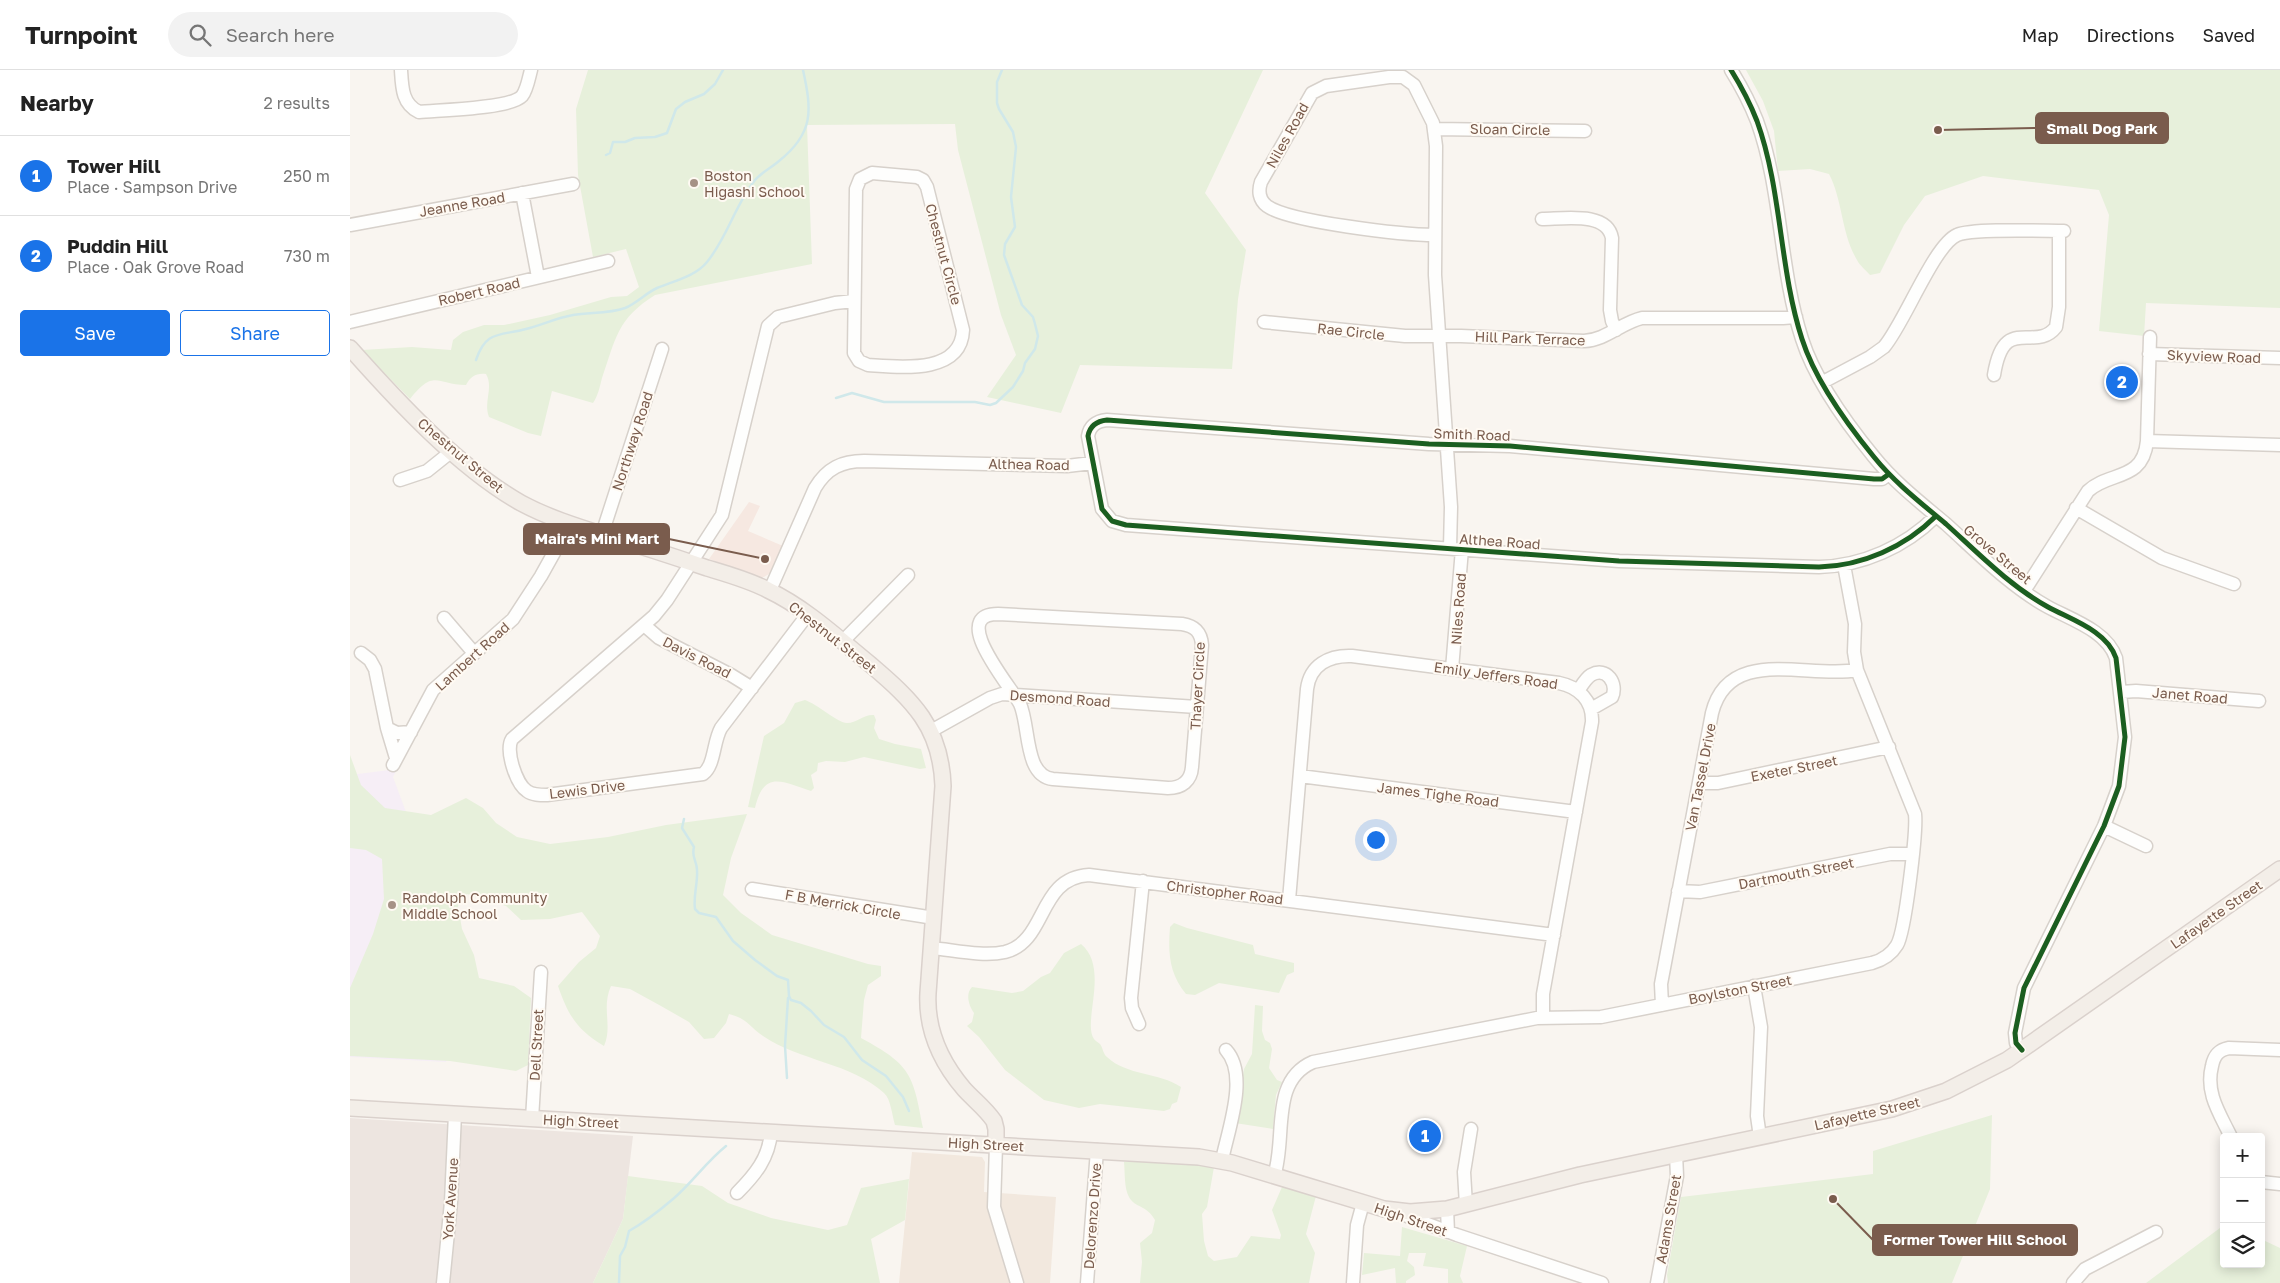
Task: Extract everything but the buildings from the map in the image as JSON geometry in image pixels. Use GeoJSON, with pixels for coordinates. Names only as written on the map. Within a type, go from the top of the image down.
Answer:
{"type":"FeatureCollection","features":[{"type":"Feature","properties":{"kind":"main road","name":"Chestnut Street"},"geometry":{"type":"LineString","coordinates":[[350,348],[397,399],[452,451],[514,499],[543,514],[570,524],[690,562],[770,590],[808,614],[906,696],[931,731],[941,762],[944,793],[928,1006],[934,1041],[954,1075],[994,1121],[996,1144]]}},
{"type":"Feature","properties":{"kind":"main road","name":"Lafayette Street"},"geometry":{"type":"LineString","coordinates":[[1395,1211],[1418,1212],[1447,1209],[1566,1179],[1881,1111],[1921,1100],[1970,1080],[2022,1050],[2280,869]]}},
{"type":"Feature","properties":{"kind":"main road","name":"High Street"},"geometry":{"type":"LineString","coordinates":[[350,1108],[1191,1156],[1222,1160],[1395,1211]]}},
{"type":"Feature","properties":{"kind":"street"},"geometry":{"type":"LineString","coordinates":[[401,70],[402,89],[406,101],[411,108],[419,112],[498,105],[515,101],[524,95],[531,70]]}},
{"type":"Feature","properties":{"kind":"street","name":"Grove Street"},"geometry":{"type":"LineString","coordinates":[[1731,70],[1751,107],[1762,139],[1796,316],[1807,353],[1850,426],[1889,474],[2003,576],[2042,604],[2093,631],[2107,642],[2116,658],[2125,736],[2122,767],[2114,800],[2104,826],[2024,988],[2017,1012],[2015,1033],[2016,1042],[2022,1050]]}},
{"type":"Feature","properties":{"kind":"street","name":"Niles Road"},"geometry":{"type":"LineString","coordinates":[[1435,235],[1304,218],[1266,206],[1261,199],[1259,191],[1264,177],[1312,93],[1322,87],[1389,77],[1403,77],[1414,85],[1434,129],[1436,146],[1435,235],[1439,336],[1451,507],[1456,549],[1452,669]]}},
{"type":"Feature","properties":{"kind":"street","name":"Sloan Circle"},"geometry":{"type":"LineString","coordinates":[[1434,129],[1585,131]]}},
{"type":"Feature","properties":{"kind":"street","name":"Chestnut Circle"},"geometry":{"type":"LineString","coordinates":[[872,173],[920,178],[928,191],[948,277],[962,320],[963,335],[960,344],[948,359],[934,364],[865,364],[857,359],[853,349],[854,301],[856,193],[858,182],[863,176],[872,173]]}},
{"type":"Feature","properties":{"kind":"street","name":"Jeanne Road"},"geometry":{"type":"LineString","coordinates":[[350,225],[573,184]]}},
{"type":"Feature","properties":{"kind":"street"},"geometry":{"type":"LineString","coordinates":[[522,193],[538,277]]}},
{"type":"Feature","properties":{"kind":"street"},"geometry":{"type":"LineString","coordinates":[[1542,219],[1593,220],[1601,222],[1608,228],[1612,238],[1610,310],[1616,330]]}},
{"type":"Feature","properties":{"kind":"street"},"geometry":{"type":"LineString","coordinates":[[1823,382],[1870,357],[1884,346],[1940,253],[1955,236],[1970,232],[2062,231],[2059,307],[2056,327],[2046,334],[2016,337],[2009,340],[1998,355],[1994,375]]}},
{"type":"Feature","properties":{"kind":"street","name":"Robert Road"},"geometry":{"type":"LineString","coordinates":[[350,322],[608,261]]}},
{"type":"Feature","properties":{"kind":"street"},"geometry":{"type":"LineString","coordinates":[[690,562],[717,526],[724,510],[761,350],[770,323],[778,317],[835,303],[854,301]]}},
{"type":"Feature","properties":{"kind":"street","name":"Hill Park Terrace"},"geometry":{"type":"LineString","coordinates":[[1439,336],[1589,340],[1602,337],[1635,320],[1648,318],[1783,318],[1796,316]]}},
{"type":"Feature","properties":{"kind":"street","name":"Rae Circle"},"geometry":{"type":"LineString","coordinates":[[1264,322],[1405,336],[1439,336]]}},
{"type":"Feature","properties":{"kind":"street"},"geometry":{"type":"LineString","coordinates":[[2024,591],[2076,508],[2092,487],[2132,470],[2143,456],[2147,441],[2150,337]]}},
{"type":"Feature","properties":{"kind":"street","name":"Northway Road"},"geometry":{"type":"LineString","coordinates":[[602,534],[662,349]]}},
{"type":"Feature","properties":{"kind":"street","name":"Skyview Road"},"geometry":{"type":"LineString","coordinates":[[2149,354],[2280,358]]}},
{"type":"Feature","properties":{"kind":"street","name":"Smith Road"},"geometry":{"type":"LineString","coordinates":[[1092,463],[1088,443],[1089,430],[1097,422],[1107,420],[1447,444],[1510,446],[1874,479],[1882,479],[1889,474]]}},
{"type":"Feature","properties":{"kind":"street"},"geometry":{"type":"LineString","coordinates":[[2147,441],[2280,445]]}},
{"type":"Feature","properties":{"kind":"street"},"geometry":{"type":"LineString","coordinates":[[400,480],[426,471],[452,451]]}},
{"type":"Feature","properties":{"kind":"street","name":"Althea Road"},"geometry":{"type":"LineString","coordinates":[[770,590],[815,488],[826,473],[838,465],[864,461],[1067,466],[1092,463],[1102,509],[1110,519],[1118,523],[1635,562],[1812,567],[1844,565],[1866,559],[1886,550],[1920,530],[1936,516]]}},
{"type":"Feature","properties":{"kind":"street"},"geometry":{"type":"LineString","coordinates":[[2076,508],[2162,558],[2234,584]]}},
{"type":"Feature","properties":{"kind":"street","name":"Lambert Road"},"geometry":{"type":"LineString","coordinates":[[387,728],[395,761],[437,685],[504,628],[516,614],[541,576],[570,524]]}},
{"type":"Feature","properties":{"kind":"street","name":"Lewis Drive"},"geometry":{"type":"LineString","coordinates":[[690,562],[663,606],[644,625],[510,742],[510,758],[522,786],[527,791],[547,795],[703,774],[710,766],[714,745],[721,728],[808,614]]}},
{"type":"Feature","properties":{"kind":"street","name":"Boylston Street"},"geometry":{"type":"LineString","coordinates":[[1274,1176],[1279,1156],[1286,1089],[1295,1074],[1308,1064],[1544,1017],[1595,1018],[1872,962],[1889,955],[1900,939],[1913,854],[1916,827],[1915,814],[1857,670],[1854,652],[1855,624],[1844,565]]}},
{"type":"Feature","properties":{"kind":"street"},"geometry":{"type":"LineString","coordinates":[[842,642],[908,575]]}},
{"type":"Feature","properties":{"kind":"street","name":"Thayer Circle"},"geometry":{"type":"LineString","coordinates":[[990,614],[1190,626],[1200,634],[1202,641],[1197,707],[1191,776],[1180,786],[1168,788],[1053,780],[1042,776],[1033,763],[1024,713],[1015,695],[979,638],[979,624],[983,618],[990,614]]}},
{"type":"Feature","properties":{"kind":"street"},"geometry":{"type":"LineString","coordinates":[[444,618],[474,653]]}},
{"type":"Feature","properties":{"kind":"street","name":"Davis Road"},"geometry":{"type":"LineString","coordinates":[[644,625],[659,638],[731,675],[752,688]]}},
{"type":"Feature","properties":{"kind":"street"},"geometry":{"type":"LineString","coordinates":[[361,653],[370,660],[376,673],[380,701],[387,728],[397,732],[410,732]]}},
{"type":"Feature","properties":{"kind":"street","name":"Emily Jeffers Road"},"geometry":{"type":"LineString","coordinates":[[1289,900],[1307,684],[1321,663],[1330,658],[1346,656],[1559,683],[1578,691]]}},
{"type":"Feature","properties":{"kind":"street","name":"Van Tassel Drive"},"geometry":{"type":"LineString","coordinates":[[1662,1005],[1661,984],[1678,891],[1713,708],[1720,694],[1736,678],[1762,669],[1835,672],[1857,670]]}},
{"type":"Feature","properties":{"kind":"street"},"geometry":{"type":"LineString","coordinates":[[1544,1017],[1543,994],[1592,727],[1591,709],[1585,698],[1578,691],[1588,677],[1594,673],[1602,673],[1611,678],[1614,689],[1612,697],[1591,709]]}},
{"type":"Feature","properties":{"kind":"street","name":"Janet Road"},"geometry":{"type":"LineString","coordinates":[[2121,692],[2136,690],[2259,701]]}},
{"type":"Feature","properties":{"kind":"street","name":"Desmond Road"},"geometry":{"type":"LineString","coordinates":[[931,731],[994,696],[1015,695],[1197,707]]}},
{"type":"Feature","properties":{"kind":"street","name":"Exeter Street"},"geometry":{"type":"LineString","coordinates":[[1699,783],[1718,783],[1889,747]]}},
{"type":"Feature","properties":{"kind":"street","name":"James Tighe Road"},"geometry":{"type":"LineString","coordinates":[[1300,776],[1576,812]]}},
{"type":"Feature","properties":{"kind":"street"},"geometry":{"type":"LineString","coordinates":[[2104,826],[2146,846]]}},
{"type":"Feature","properties":{"kind":"street","name":"Dartmouth Street"},"geometry":{"type":"LineString","coordinates":[[1678,891],[1700,892],[1890,854],[1913,854]]}},
{"type":"Feature","properties":{"kind":"street","name":"Christopher Road"},"geometry":{"type":"LineString","coordinates":[[931,948],[1005,952],[1024,940],[1054,891],[1070,879],[1090,875],[1554,935]]}},
{"type":"Feature","properties":{"kind":"street"},"geometry":{"type":"LineString","coordinates":[[1139,1024],[1132,1008],[1131,998],[1143,882]]}},
{"type":"Feature","properties":{"kind":"street","name":"F B Merrick Circle"},"geometry":{"type":"LineString","coordinates":[[752,889],[934,918]]}},
{"type":"Feature","properties":{"kind":"street","name":"Dell Street"},"geometry":{"type":"LineString","coordinates":[[532,1119],[541,972]]}},
{"type":"Feature","properties":{"kind":"street"},"geometry":{"type":"LineString","coordinates":[[1754,986],[1761,1027],[1757,1116],[1760,1137]]}},
{"type":"Feature","properties":{"kind":"street"},"geometry":{"type":"LineString","coordinates":[[2229,1133],[2214,1104],[2209,1088],[2211,1071],[2216,1056],[2222,1050],[2229,1048],[2280,1050]]}},
{"type":"Feature","properties":{"kind":"street"},"geometry":{"type":"LineString","coordinates":[[1222,1160],[1237,1078],[1234,1063],[1226,1050]]}},
{"type":"Feature","properties":{"kind":"street","name":"York Avenue"},"geometry":{"type":"LineString","coordinates":[[443,1283],[451,1202],[455,1114]]}},
{"type":"Feature","properties":{"kind":"street"},"geometry":{"type":"LineString","coordinates":[[1466,1204],[1464,1172],[1471,1129]]}},
{"type":"Feature","properties":{"kind":"street"},"geometry":{"type":"LineString","coordinates":[[737,1193],[751,1179],[763,1161],[768,1149],[771,1132]]}},
{"type":"Feature","properties":{"kind":"street"},"geometry":{"type":"LineString","coordinates":[[996,1144],[994,1207],[1017,1283]]}},
{"type":"Feature","properties":{"kind":"street","name":"Delorenzo Drive"},"geometry":{"type":"LineString","coordinates":[[1087,1283],[1097,1150]]}},
{"type":"Feature","properties":{"kind":"street","name":"Adams Street"},"geometry":{"type":"LineString","coordinates":[[1657,1283],[1677,1176],[1676,1154]]}},
{"type":"Feature","properties":{"kind":"street"},"geometry":{"type":"LineString","coordinates":[[2265,1182],[2280,1184]]}},
{"type":"Feature","properties":{"kind":"street"},"geometry":{"type":"LineString","coordinates":[[1352,1283],[1357,1225],[1363,1203]]}},
{"type":"Feature","properties":{"kind":"street"},"geometry":{"type":"LineString","coordinates":[[1447,1209],[1448,1232]]}},
{"type":"Feature","properties":{"kind":"street","name":"High Street"},"geometry":{"type":"LineString","coordinates":[[1395,1211],[1448,1232],[1602,1283]]}},
{"type":"Feature","properties":{"kind":"street"},"geometry":{"type":"LineString","coordinates":[[2073,1283],[2085,1269],[2156,1232]]}},
{"type":"Feature","properties":{"kind":"shaded area"},"geometry":{"type":"Polygon","coordinates":[[[749,502],[760,506],[748,531],[783,546],[772,572],[764,577],[758,577],[709,559],[749,502]]]}},
{"type":"Feature","properties":{"kind":"shaded area","name":"Randolph Community Middle School"},"geometry":{"type":"Polygon","coordinates":[[[397,769],[393,777],[453,939],[446,1062],[350,1057],[350,775],[397,769]]]}},
{"type":"Feature","properties":{"kind":"shaded area"},"geometry":{"type":"Polygon","coordinates":[[[350,1118],[633,1136],[623,1219],[593,1283],[350,1283],[350,1118]]]}},
{"type":"Feature","properties":{"kind":"shaded area"},"geometry":{"type":"Polygon","coordinates":[[[912,1152],[982,1157],[985,1162],[984,1192],[1056,1197],[1050,1283],[899,1283],[912,1152]]]}},
{"type":"Feature","properties":{"kind":"green space"},"geometry":{"type":"Polygon","coordinates":[[[588,70],[1263,70],[1205,193],[1246,250],[1238,299],[1232,369],[1080,365],[1061,413],[987,397],[1016,355],[1001,315],[958,150],[955,124],[807,125],[812,264],[655,295],[642,304],[625,321],[615,340],[598,394],[593,403],[552,391],[541,436],[528,433],[489,417],[487,406],[489,385],[486,374],[474,376],[466,385],[436,380],[431,381],[418,389],[410,399],[362,350],[412,347],[451,350],[453,340],[463,332],[484,325],[504,325],[550,315],[611,297],[627,296],[639,287],[626,249],[593,257],[578,175],[576,109],[588,70]]]}},
{"type":"Feature","properties":{"kind":"green space"},"geometry":{"type":"Polygon","coordinates":[[[1746,70],[2280,70],[2280,308],[2146,303],[2144,336],[2099,331],[2109,215],[2099,190],[1983,176],[1925,196],[1904,225],[1880,273],[1870,275],[1858,262],[1852,250],[1834,184],[1829,174],[1810,169],[1778,171],[1774,131],[1763,101],[1746,70]]]}},
{"type":"Feature","properties":{"kind":"green space"},"geometry":{"type":"Polygon","coordinates":[[[805,700],[847,723],[874,715],[876,720],[874,728],[879,739],[921,749],[926,768],[920,769],[864,757],[845,762],[826,761],[818,763],[817,771],[811,775],[814,788],[811,791],[775,781],[763,788],[755,808],[748,807],[764,736],[784,723],[795,703],[805,700]]]}},
{"type":"Feature","properties":{"kind":"green space"},"geometry":{"type":"Polygon","coordinates":[[[350,755],[361,785],[385,808],[431,815],[466,798],[483,808],[496,823],[517,837],[550,844],[608,837],[666,825],[747,814],[731,858],[723,895],[741,913],[772,935],[868,964],[881,966],[881,976],[868,985],[864,1000],[861,1038],[890,1056],[907,1073],[916,1095],[923,1128],[895,1125],[890,1103],[886,1096],[871,1083],[841,1068],[777,1044],[758,1033],[745,1021],[729,1014],[726,1023],[714,1038],[704,1039],[689,1022],[661,1006],[630,989],[611,986],[607,1002],[607,1031],[604,1046],[580,1028],[570,1014],[558,986],[579,962],[596,948],[600,936],[582,912],[550,919],[521,920],[506,906],[467,894],[458,906],[462,929],[474,955],[479,978],[514,986],[531,998],[528,1065],[516,1071],[450,1061],[350,1056],[350,988],[373,934],[384,899],[382,859],[366,850],[350,848],[350,755]]]}},
{"type":"Feature","properties":{"kind":"green space"},"geometry":{"type":"Polygon","coordinates":[[[1174,923],[1253,945],[1255,954],[1294,963],[1294,972],[1287,975],[1279,993],[1219,983],[1195,995],[1186,994],[1176,978],[1171,962],[1169,945],[1170,927],[1174,923]]]}},
{"type":"Feature","properties":{"kind":"green space"},"geometry":{"type":"Polygon","coordinates":[[[1081,944],[1089,954],[1094,967],[1095,980],[1091,1031],[1094,1039],[1100,1044],[1106,1056],[1124,1068],[1172,1082],[1181,1087],[1177,1102],[1172,1104],[1170,1109],[1164,1111],[1100,1104],[1079,1108],[1044,1100],[1005,1070],[979,1037],[967,1026],[972,1022],[974,1013],[968,1000],[972,987],[1012,993],[1023,991],[1041,977],[1050,973],[1064,953],[1081,944]]]}},
{"type":"Feature","properties":{"kind":"green space"},"geometry":{"type":"Polygon","coordinates":[[[1255,1005],[1263,1006],[1262,1031],[1265,1040],[1270,1043],[1272,1049],[1269,1068],[1277,1080],[1282,1082],[1276,1095],[1273,1129],[1235,1123],[1244,1069],[1252,1054],[1255,1005]]]}},
{"type":"Feature","properties":{"kind":"green space"},"geometry":{"type":"Polygon","coordinates":[[[1992,1115],[1990,1189],[1952,1283],[1668,1283],[1667,1275],[1681,1197],[1873,1174],[1873,1151],[1992,1115]]]}},
{"type":"Feature","properties":{"kind":"green space"},"geometry":{"type":"Polygon","coordinates":[[[1124,1162],[1181,1162],[1214,1167],[1207,1207],[1202,1214],[1204,1241],[1208,1256],[1214,1261],[1237,1257],[1251,1236],[1280,1239],[1281,1235],[1272,1210],[1282,1187],[1316,1196],[1306,1234],[1315,1253],[1309,1283],[1140,1283],[1142,1262],[1140,1243],[1152,1233],[1155,1220],[1152,1215],[1134,1203],[1127,1194],[1124,1162]]]}},
{"type":"Feature","properties":{"kind":"green space"},"geometry":{"type":"Polygon","coordinates":[[[628,1176],[702,1186],[728,1203],[771,1218],[828,1230],[847,1225],[861,1188],[909,1179],[905,1220],[871,1239],[880,1283],[593,1283],[623,1219],[628,1176]]]}},
{"type":"Feature","properties":{"kind":"green space"},"geometry":{"type":"Polygon","coordinates":[[[1402,1227],[1467,1246],[1460,1276],[1463,1283],[1448,1283],[1448,1269],[1423,1266],[1426,1253],[1409,1253],[1407,1261],[1414,1267],[1415,1275],[1406,1283],[1396,1283],[1395,1268],[1362,1275],[1364,1253],[1400,1256],[1402,1227]]]}},
{"type":"Feature","properties":{"kind":"green space"},"geometry":{"type":"Polygon","coordinates":[[[2220,1228],[2220,1268],[2265,1268],[2265,1241],[2280,1248],[2280,1283],[2146,1283],[2220,1228]]]}},
{"type":"Feature","properties":{"kind":"waterway"},"geometry":{"type":"LineString","coordinates":[[606,155],[610,153],[613,142],[625,142],[635,138],[655,137],[667,133],[676,109],[685,102],[704,94],[715,84],[723,70]]}},
{"type":"Feature","properties":{"kind":"waterway"},"geometry":{"type":"LineString","coordinates":[[476,360],[484,343],[495,336],[526,329],[567,316],[625,308],[653,290],[691,275],[702,267],[714,253],[742,200],[755,180],[779,161],[799,141],[808,120],[809,109],[803,70]]}},
{"type":"Feature","properties":{"kind":"waterway"},"geometry":{"type":"LineString","coordinates":[[836,398],[852,393],[884,402],[975,402],[990,405],[996,403],[1013,387],[1023,371],[1025,363],[1035,349],[1038,336],[1033,317],[1022,305],[1004,255],[1005,244],[1015,227],[1011,197],[1016,147],[1013,132],[997,103],[997,82],[1002,70]]}},
{"type":"Feature","properties":{"kind":"waterway"},"geometry":{"type":"LineString","coordinates":[[684,819],[682,828],[694,847],[693,854],[697,867],[695,909],[699,913],[716,917],[733,941],[777,976],[788,980],[791,1000],[801,1003],[824,1025],[844,1037],[862,1060],[886,1076],[903,1097],[909,1111]]}},
{"type":"Feature","properties":{"kind":"waterway"},"geometry":{"type":"LineString","coordinates":[[787,1078],[785,1046],[788,998]]}},
{"type":"Feature","properties":{"kind":"waterway"},"geometry":{"type":"LineString","coordinates":[[619,1283],[620,1256],[625,1247],[629,1231],[673,1199],[726,1146]]}},
{"type":"Feature","properties":{"kind":"cycle path"},"geometry":{"type":"LineString","coordinates":[[1731,70],[1742,88],[1757,121],[1765,147],[1794,312],[1802,339],[1823,386],[1874,457],[1908,492],[1995,568],[2034,599],[2097,633],[2105,640],[2116,658],[2125,737],[2119,786],[2104,826],[2024,988],[2015,1033],[2016,1043],[2022,1050]]}},
{"type":"Feature","properties":{"kind":"cycle path"},"geometry":{"type":"LineString","coordinates":[[1889,474],[1882,479],[1874,479],[1510,446],[1429,444],[1107,420],[1094,424],[1088,436],[1102,509],[1112,521],[1126,525],[1619,561],[1819,567],[1851,563],[1882,553],[1911,537],[1936,516]]}},
{"type":"Feature","properties":{"kind":"place","name":"Small Dog Park"},"geometry":{"type":"Point","coordinates":[1938,130]}},
{"type":"Feature","properties":{"kind":"place","name":"Boston Higashi School"},"geometry":{"type":"Point","coordinates":[694,183]}},
{"type":"Feature","properties":{"kind":"place","name":"Puddin Hill"},"geometry":{"type":"Point","coordinates":[2122,382]}},
{"type":"Feature","properties":{"kind":"place","name":"Maira's Mini Mart"},"geometry":{"type":"Point","coordinates":[765,559]}},
{"type":"Feature","properties":{"kind":"place","name":"Randolph Community Middle School"},"geometry":{"type":"Point","coordinates":[392,905]}},
{"type":"Feature","properties":{"kind":"place","name":"Tower Hill"},"geometry":{"type":"Point","coordinates":[1425,1136]}},
{"type":"Feature","properties":{"kind":"place","name":"Former Tower Hill School"},"geometry":{"type":"Point","coordinates":[1833,1199]}}]}
